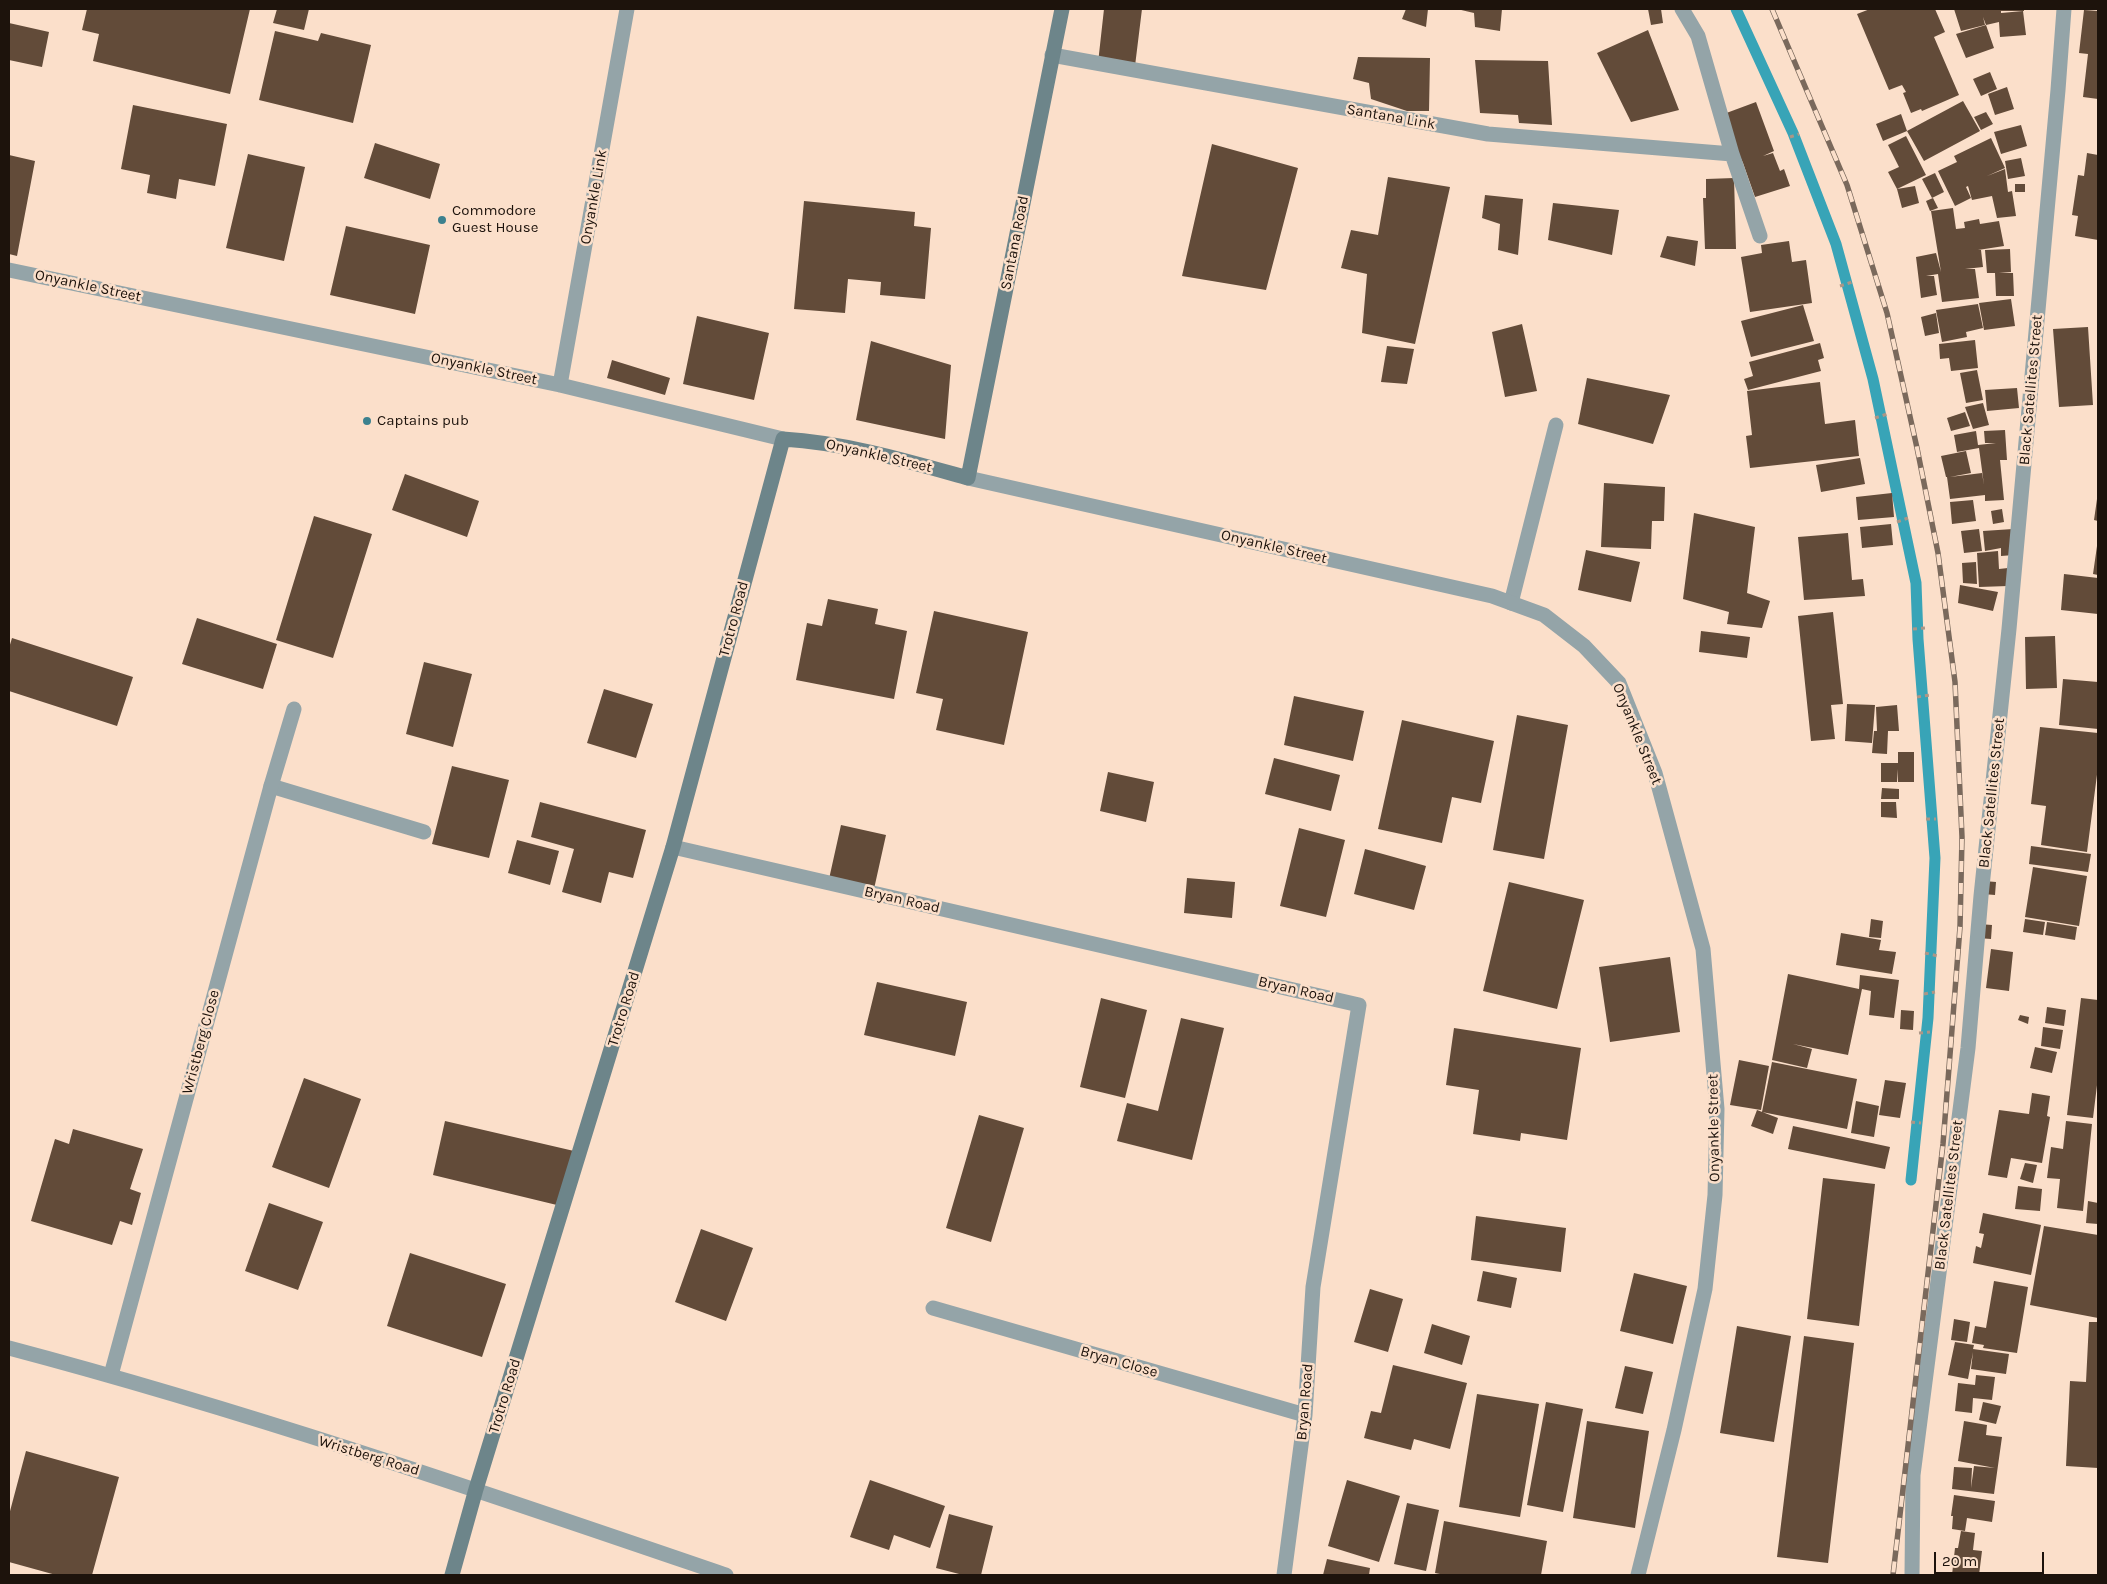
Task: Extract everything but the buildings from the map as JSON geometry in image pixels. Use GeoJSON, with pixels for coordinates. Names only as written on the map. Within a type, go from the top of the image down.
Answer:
{"type":"FeatureCollection","features":[{"type":"Feature","properties":{"kind":"street","name":"Onyankle Link"},"geometry":{"type":"LineString","coordinates":[[560,385],[627,9]]}},
{"type":"Feature","properties":{"kind":"street","name":"Santana Road"},"geometry":{"type":"LineString","coordinates":[[968,478],[1062,9]]}},
{"type":"Feature","properties":{"kind":"street"},"geometry":{"type":"LineString","coordinates":[[1682,9],[1698,36],[1732,154],[1760,236]]}},
{"type":"Feature","properties":{"kind":"street","name":"Black Satellites Street"},"geometry":{"type":"LineString","coordinates":[[1912,1575],[1913,1475],[1968,1048],[1980,896],[2009,629],[2064,9]]}},
{"type":"Feature","properties":{"kind":"street","name":"Santana Link"},"geometry":{"type":"LineString","coordinates":[[1052,55],[1488,134],[1732,154]]}},
{"type":"Feature","properties":{"kind":"street","name":"Onyankle Street"},"geometry":{"type":"LineString","coordinates":[[9,270],[560,385],[783,439],[819,441],[884,454],[968,478],[1482,594],[1544,615],[1584,646],[1619,683],[1655,773],[1703,948],[1717,1109],[1715,1195],[1705,1289],[1674,1430],[1638,1575]]}},
{"type":"Feature","properties":{"kind":"street"},"geometry":{"type":"LineString","coordinates":[[1511,603],[1556,425]]}},
{"type":"Feature","properties":{"kind":"street","name":"Trotro Road"},"geometry":{"type":"LineString","coordinates":[[452,1575],[476,1489],[673,847],[783,439]]}},
{"type":"Feature","properties":{"kind":"street","name":"Wristberg Close"},"geometry":{"type":"LineString","coordinates":[[111,1375],[271,786],[294,709]]}},
{"type":"Feature","properties":{"kind":"street"},"geometry":{"type":"LineString","coordinates":[[271,786],[424,832]]}},
{"type":"Feature","properties":{"kind":"street","name":"Bryan Road"},"geometry":{"type":"LineString","coordinates":[[673,847],[1359,1005],[1313,1287],[1305,1415],[1284,1575]]}},
{"type":"Feature","properties":{"kind":"street","name":"Bryan Close"},"geometry":{"type":"LineString","coordinates":[[933,1308],[1305,1415]]}},
{"type":"Feature","properties":{"kind":"street","name":"Wristberg Road"},"geometry":{"type":"LineString","coordinates":[[9,1348],[111,1375],[476,1489],[726,1575]]}},
{"type":"Feature","properties":{"kind":"path"},"geometry":{"type":"LineString","coordinates":[[1790,137],[1798,134]]}},
{"type":"Feature","properties":{"kind":"path"},"geometry":{"type":"LineString","coordinates":[[1840,286],[1852,282]]}},
{"type":"Feature","properties":{"kind":"path"},"geometry":{"type":"LineString","coordinates":[[1875,418],[1887,414]]}},
{"type":"Feature","properties":{"kind":"path"},"geometry":{"type":"LineString","coordinates":[[1897,522],[1908,518]]}},
{"type":"Feature","properties":{"kind":"path"},"geometry":{"type":"LineString","coordinates":[[1912,629],[1925,628]]}},
{"type":"Feature","properties":{"kind":"path"},"geometry":{"type":"LineString","coordinates":[[1917,697],[1930,695]]}},
{"type":"Feature","properties":{"kind":"path"},"geometry":{"type":"LineString","coordinates":[[1926,819],[1936,819]]}},
{"type":"Feature","properties":{"kind":"path"},"geometry":{"type":"LineString","coordinates":[[1925,953],[1938,956]]}},
{"type":"Feature","properties":{"kind":"path"},"geometry":{"type":"LineString","coordinates":[[1924,994],[1935,992]]}},
{"type":"Feature","properties":{"kind":"path"},"geometry":{"type":"LineString","coordinates":[[1918,1033],[1930,1032]]}},
{"type":"Feature","properties":{"kind":"path"},"geometry":{"type":"LineString","coordinates":[[1911,1122],[1921,1123]]}},
{"type":"Feature","properties":{"kind":"waterway"},"geometry":{"type":"LineString","coordinates":[[1736,9],[1793,133],[1836,244],[1873,379],[1916,583],[1918,639],[1935,858],[1928,1018],[1911,1180]]}},
{"type":"Feature","properties":{"kind":"railway"},"geometry":{"type":"LineString","coordinates":[[1772,9],[1847,185],[1887,313],[1938,553],[1955,682],[1962,837],[1960,927],[1943,1144],[1893,1575]]}},
{"type":"Feature","properties":{"kind":"place","name":"Commodore Guest House"},"geometry":{"type":"Point","coordinates":[442,220]}},
{"type":"Feature","properties":{"kind":"place","name":"Captains pub"},"geometry":{"type":"Point","coordinates":[367,421]}}]}
